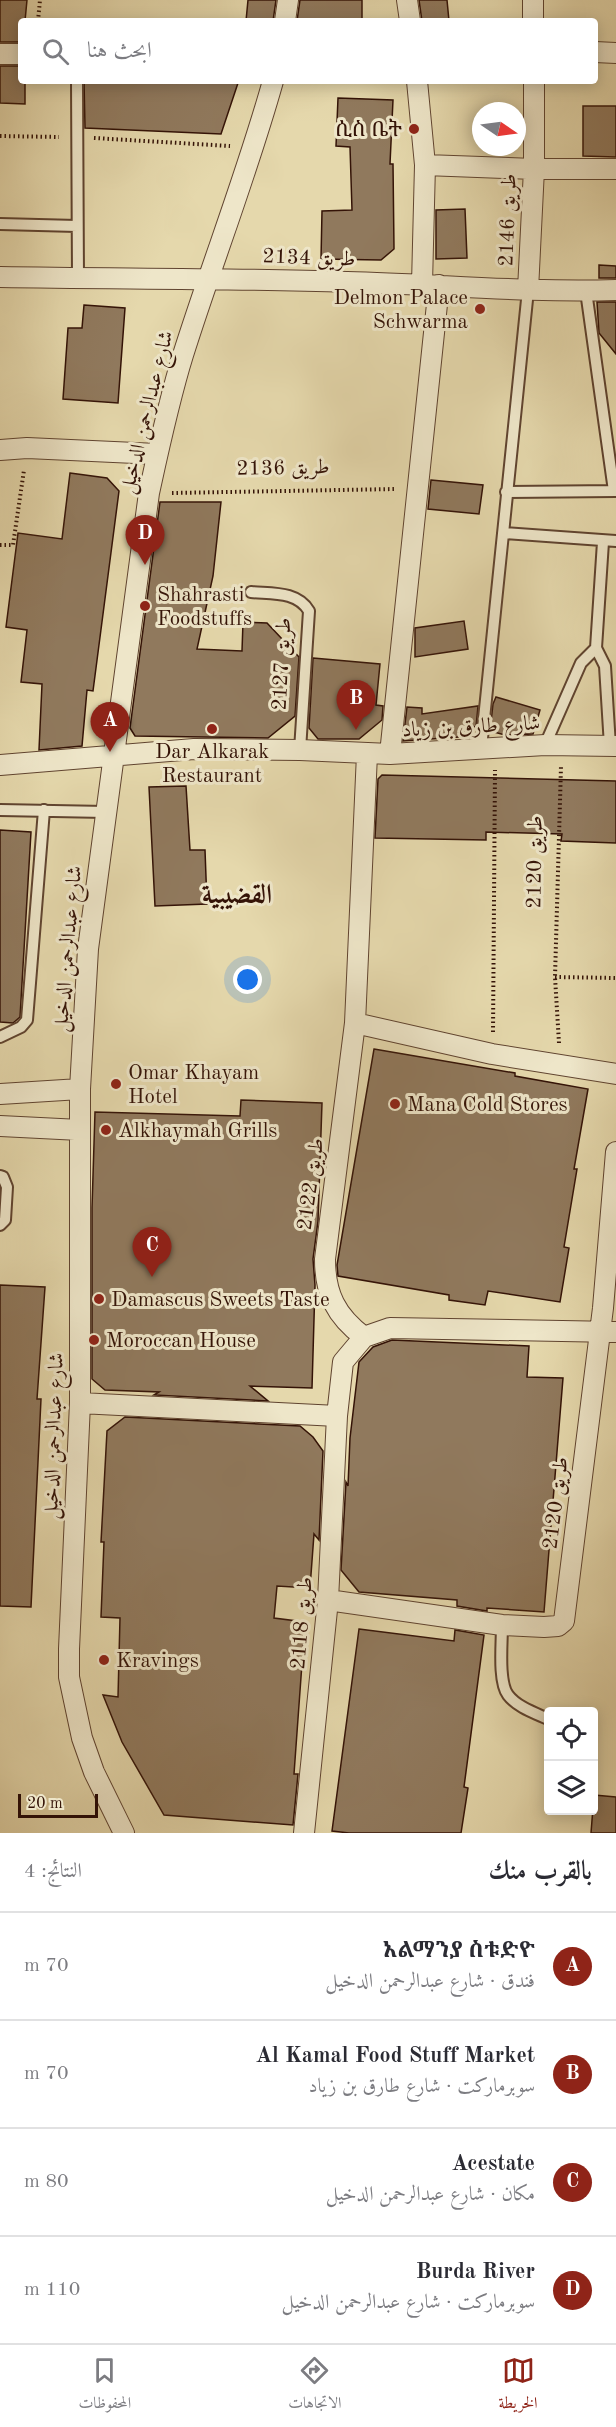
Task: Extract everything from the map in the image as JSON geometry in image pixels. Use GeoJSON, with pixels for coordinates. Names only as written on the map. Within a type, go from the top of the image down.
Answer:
{"type":"FeatureCollection","features":[{"type":"Feature","properties":{"kind":"street"},"geometry":{"type":"LineString","coordinates":[[285,18],[288,0]]}},
{"type":"Feature","properties":{"kind":"street"},"geometry":{"type":"LineString","coordinates":[[407,0],[410,18]]}},
{"type":"Feature","properties":{"kind":"street"},"geometry":{"type":"LineString","coordinates":[[533,0],[533,18]]}},
{"type":"Feature","properties":{"kind":"street"},"geometry":{"type":"LineString","coordinates":[[598,52],[616,53]]}},
{"type":"Feature","properties":{"kind":"street"},"geometry":{"type":"LineString","coordinates":[[0,54],[18,54]]}},
{"type":"Feature","properties":{"kind":"street","name":"شارع عبدالرحمن الدخيل"},"geometry":{"type":"LineString","coordinates":[[124,1833],[94,1772],[80,1728],[69,1677],[80,1403],[80,1089],[88,949],[149,493],[157,454],[182,357],[254,148],[272,84]]}},
{"type":"Feature","properties":{"kind":"street"},"geometry":{"type":"LineString","coordinates":[[390,754],[417,489],[431,284],[426,165],[417,84]]}},
{"type":"Feature","properties":{"kind":"street","name":"طريق 2146"},"geometry":{"type":"LineString","coordinates":[[528,290],[534,169],[534,84]]}},
{"type":"Feature","properties":{"kind":"street"},"geometry":{"type":"LineString","coordinates":[[426,165],[616,169]]}},
{"type":"Feature","properties":{"kind":"street","name":"طريق 2134"},"geometry":{"type":"LineString","coordinates":[[0,277],[209,278],[431,284],[528,290],[616,290]]}},
{"type":"Feature","properties":{"kind":"street"},"geometry":{"type":"LineString","coordinates":[[0,450],[27,448],[157,454]]}},
{"type":"Feature","properties":{"kind":"street","name":"شارع طارق بن زياد"},"geometry":{"type":"LineString","coordinates":[[113,757],[194,749],[390,754],[488,748],[613,746]]}},
{"type":"Feature","properties":{"kind":"street","name":"طريق 2122"},"geometry":{"type":"LineString","coordinates":[[364,1337],[352,1328],[328,1292],[325,1259],[356,1023],[367,754]]}},
{"type":"Feature","properties":{"kind":"street"},"geometry":{"type":"LineString","coordinates":[[0,765],[113,757]]}},
{"type":"Feature","properties":{"kind":"street"},"geometry":{"type":"LineString","coordinates":[[356,1023],[492,1054],[616,1074]]}},
{"type":"Feature","properties":{"kind":"street"},"geometry":{"type":"LineString","coordinates":[[0,1094],[80,1089]]}},
{"type":"Feature","properties":{"kind":"street"},"geometry":{"type":"LineString","coordinates":[[0,1126],[80,1130]]}},
{"type":"Feature","properties":{"kind":"street","name":"طريق 2120"},"geometry":{"type":"LineString","coordinates":[[328,1600],[502,1625],[544,1627],[558,1626],[564,1621],[608,1331],[616,1152]]}},
{"type":"Feature","properties":{"kind":"street"},"geometry":{"type":"LineString","coordinates":[[364,1337],[390,1328],[608,1331]]}},
{"type":"Feature","properties":{"kind":"street","name":"طريق 2118"},"geometry":{"type":"LineString","coordinates":[[304,1833],[328,1600],[343,1362],[364,1337]]}},
{"type":"Feature","properties":{"kind":"street"},"geometry":{"type":"LineString","coordinates":[[80,1403],[338,1416]]}},
{"type":"Feature","properties":{"kind":"lane"},"geometry":{"type":"LineString","coordinates":[[77,84],[78,279]]}},
{"type":"Feature","properties":{"kind":"lane"},"geometry":{"type":"LineString","coordinates":[[0,224],[77,226]]}},
{"type":"Feature","properties":{"kind":"lane"},"geometry":{"type":"LineString","coordinates":[[488,748],[506,492],[528,290]]}},
{"type":"Feature","properties":{"kind":"lane"},"geometry":{"type":"LineString","coordinates":[[506,492],[615,491],[586,291]]}},
{"type":"Feature","properties":{"kind":"lane"},"geometry":{"type":"LineString","coordinates":[[503,533],[616,542]]}},
{"type":"Feature","properties":{"kind":"lane"},"geometry":{"type":"LineString","coordinates":[[603,542],[596,648],[605,666],[613,746]]}},
{"type":"Feature","properties":{"kind":"lane","name":"طريق 2127"},"geometry":{"type":"LineString","coordinates":[[250,592],[293,596],[304,602],[309,611],[300,750]]}},
{"type":"Feature","properties":{"kind":"lane"},"geometry":{"type":"LineString","coordinates":[[553,746],[581,663],[596,648]]}},
{"type":"Feature","properties":{"kind":"lane"},"geometry":{"type":"LineString","coordinates":[[0,810],[106,812]]}},
{"type":"Feature","properties":{"kind":"lane"},"geometry":{"type":"LineString","coordinates":[[0,1037],[21,1027],[27,1020],[44,810]]}},
{"type":"Feature","properties":{"kind":"lane"},"geometry":{"type":"LineString","coordinates":[[0,1176],[3,1177],[7,1187],[5,1220],[0,1225]]}},
{"type":"Feature","properties":{"kind":"lane"},"geometry":{"type":"LineString","coordinates":[[502,1625],[503,1684],[508,1696],[544,1717]]}},
{"type":"Feature","properties":{"kind":"path"},"geometry":{"type":"LineString","coordinates":[[38,18],[40,0]]}},
{"type":"Feature","properties":{"kind":"path"},"geometry":{"type":"LineString","coordinates":[[0,136],[76,137],[254,148]]}},
{"type":"Feature","properties":{"kind":"path"},"geometry":{"type":"LineString","coordinates":[[0,544],[13,545],[27,448]]}},
{"type":"Feature","properties":{"kind":"path","name":"طريق 2136"},"geometry":{"type":"LineString","coordinates":[[149,493],[417,489]]}},
{"type":"Feature","properties":{"kind":"path","name":"طريق 2120"},"geometry":{"type":"LineString","coordinates":[[553,746],[555,977],[560,1066]]}},
{"type":"Feature","properties":{"kind":"path"},"geometry":{"type":"LineString","coordinates":[[488,748],[492,1054]]}},
{"type":"Feature","properties":{"kind":"path"},"geometry":{"type":"LineString","coordinates":[[555,977],[616,978]]}},
{"type":"Feature","properties":{"kind":"building"},"geometry":{"type":"Polygon","coordinates":[[[0,0],[27,0],[25,18],[18,18],[18,42],[0,42],[0,0]]]}},
{"type":"Feature","properties":{"kind":"building"},"geometry":{"type":"Polygon","coordinates":[[[248,0],[276,0],[273,18],[246,18],[248,0]]]}},
{"type":"Feature","properties":{"kind":"building"},"geometry":{"type":"Polygon","coordinates":[[[300,0],[362,0],[362,18],[297,18],[300,0]]]}},
{"type":"Feature","properties":{"kind":"building"},"geometry":{"type":"Polygon","coordinates":[[[419,0],[447,0],[449,18],[422,18],[419,0]]]}},
{"type":"Feature","properties":{"kind":"building"},"geometry":{"type":"Polygon","coordinates":[[[0,66],[18,66],[18,84],[25,84],[25,104],[0,103],[0,66]]]}},
{"type":"Feature","properties":{"kind":"building"},"geometry":{"type":"Polygon","coordinates":[[[84,84],[238,84],[221,134],[85,128],[84,84]]]}},
{"type":"Feature","properties":{"kind":"building"},"geometry":{"type":"Polygon","coordinates":[[[338,98],[393,100],[390,164],[393,164],[394,249],[381,260],[321,259],[322,211],[352,210],[350,147],[336,146],[338,98]]]}},
{"type":"Feature","properties":{"kind":"building"},"geometry":{"type":"Polygon","coordinates":[[[583,106],[616,106],[616,157],[583,156],[583,106]]]}},
{"type":"Feature","properties":{"kind":"building"},"geometry":{"type":"Polygon","coordinates":[[[465,209],[467,258],[436,259],[436,210],[465,209]]]}},
{"type":"Feature","properties":{"kind":"building"},"geometry":{"type":"Polygon","coordinates":[[[599,265],[616,266],[616,278],[599,278],[599,265]]]}},
{"type":"Feature","properties":{"kind":"building"},"geometry":{"type":"Polygon","coordinates":[[[597,302],[616,302],[616,354],[599,333],[597,302]]]}},
{"type":"Feature","properties":{"kind":"building"},"geometry":{"type":"Polygon","coordinates":[[[84,305],[125,308],[118,403],[63,399],[68,328],[82,328],[84,305]]]}},
{"type":"Feature","properties":{"kind":"building"},"geometry":{"type":"Polygon","coordinates":[[[70,473],[107,478],[119,491],[93,691],[87,690],[82,746],[39,750],[42,684],[21,682],[27,630],[6,627],[18,533],[62,539],[70,473]]]}},
{"type":"Feature","properties":{"kind":"building"},"geometry":{"type":"Polygon","coordinates":[[[431,480],[483,485],[479,514],[428,509],[431,480]]]}},
{"type":"Feature","properties":{"kind":"building"},"geometry":{"type":"Polygon","coordinates":[[[160,502],[221,502],[213,576],[197,649],[242,651],[243,622],[267,623],[299,657],[295,716],[268,738],[135,736],[130,728],[160,502]]]}},
{"type":"Feature","properties":{"kind":"building"},"geometry":{"type":"Polygon","coordinates":[[[464,621],[468,649],[415,657],[415,628],[464,621]]]}},
{"type":"Feature","properties":{"kind":"building"},"geometry":{"type":"Polygon","coordinates":[[[313,658],[380,664],[376,705],[383,706],[382,720],[359,739],[318,739],[309,728],[313,658]]]}},
{"type":"Feature","properties":{"kind":"building"},"geometry":{"type":"Polygon","coordinates":[[[496,697],[540,710],[533,734],[505,735],[490,731],[496,697]]]}},
{"type":"Feature","properties":{"kind":"building"},"geometry":{"type":"Polygon","coordinates":[[[478,706],[476,727],[472,726],[473,736],[403,741],[407,707],[422,708],[422,714],[478,706]]]}},
{"type":"Feature","properties":{"kind":"building"},"geometry":{"type":"Polygon","coordinates":[[[382,775],[616,781],[616,843],[561,841],[562,834],[486,832],[486,840],[375,838],[378,779],[382,775]]]}},
{"type":"Feature","properties":{"kind":"building"},"geometry":{"type":"Polygon","coordinates":[[[186,786],[190,850],[205,850],[207,904],[155,906],[149,787],[186,786]]]}},
{"type":"Feature","properties":{"kind":"building"},"geometry":{"type":"Polygon","coordinates":[[[0,830],[31,832],[20,1017],[13,1023],[0,1022],[0,830]]]}},
{"type":"Feature","properties":{"kind":"building"},"geometry":{"type":"Polygon","coordinates":[[[374,1049],[515,1073],[515,1076],[588,1089],[574,1169],[577,1169],[564,1247],[569,1248],[560,1302],[488,1291],[485,1305],[449,1300],[449,1295],[338,1276],[337,1265],[374,1049]]]}},
{"type":"Feature","properties":{"kind":"building"},"geometry":{"type":"Polygon","coordinates":[[[241,1100],[322,1103],[318,1221],[313,1259],[315,1285],[312,1388],[250,1386],[268,1401],[105,1390],[92,1379],[92,1208],[95,1112],[240,1116],[241,1100]]]}},
{"type":"Feature","properties":{"kind":"building"},"geometry":{"type":"Polygon","coordinates":[[[0,1285],[45,1287],[37,1399],[41,1399],[31,1607],[0,1606],[0,1285]]]}},
{"type":"Feature","properties":{"kind":"building"},"geometry":{"type":"Polygon","coordinates":[[[392,1340],[529,1346],[527,1377],[563,1378],[544,1612],[487,1608],[487,1611],[457,1606],[457,1600],[359,1592],[341,1570],[346,1482],[348,1486],[350,1438],[359,1362],[373,1347],[392,1340]]]}},
{"type":"Feature","properties":{"kind":"building"},"geometry":{"type":"Polygon","coordinates":[[[125,1417],[300,1426],[313,1437],[323,1451],[319,1540],[314,1534],[310,1588],[277,1586],[274,1618],[305,1622],[294,1774],[298,1774],[293,1825],[164,1815],[122,1742],[103,1695],[118,1697],[120,1618],[101,1617],[104,1542],[101,1542],[107,1431],[125,1417]]]}},
{"type":"Feature","properties":{"kind":"building"},"geometry":{"type":"Polygon","coordinates":[[[359,1629],[454,1641],[455,1630],[484,1635],[464,1787],[468,1788],[461,1833],[332,1831],[359,1629]]]}},
{"type":"Feature","properties":{"kind":"building"},"geometry":{"type":"Polygon","coordinates":[[[598,1795],[616,1797],[616,1833],[591,1833],[592,1815],[598,1815],[598,1795]]]}},
{"type":"Feature","properties":{"kind":"place","name":"ሲስ ቤት"},"geometry":{"type":"Point","coordinates":[414,129]}},
{"type":"Feature","properties":{"kind":"place","name":"Delmon Palace Schwarma"},"geometry":{"type":"Point","coordinates":[480,309]}},
{"type":"Feature","properties":{"kind":"place","name":"Burda River"},"geometry":{"type":"Point","coordinates":[145,565]}},
{"type":"Feature","properties":{"kind":"place","name":"Shahrasti Foodstuffs"},"geometry":{"type":"Point","coordinates":[145,606]}},
{"type":"Feature","properties":{"kind":"place","name":"Dar Alkarak Restaurant"},"geometry":{"type":"Point","coordinates":[212,729]}},
{"type":"Feature","properties":{"kind":"place","name":"Al Kamal Food Stuff Market"},"geometry":{"type":"Point","coordinates":[356,730]}},
{"type":"Feature","properties":{"kind":"place","name":"አልማንያ ስቱድዮ"},"geometry":{"type":"Point","coordinates":[110,752]}},
{"type":"Feature","properties":{"kind":"place","name":"Omar Khayam Hotel"},"geometry":{"type":"Point","coordinates":[116,1084]}},
{"type":"Feature","properties":{"kind":"place","name":"Mana Cold Stores"},"geometry":{"type":"Point","coordinates":[395,1104]}},
{"type":"Feature","properties":{"kind":"place","name":"Alkhaymah Grills"},"geometry":{"type":"Point","coordinates":[106,1130]}},
{"type":"Feature","properties":{"kind":"place","name":"Acestate"},"geometry":{"type":"Point","coordinates":[152,1277]}},
{"type":"Feature","properties":{"kind":"place","name":"Damascus Sweets Taste"},"geometry":{"type":"Point","coordinates":[99,1299]}},
{"type":"Feature","properties":{"kind":"place","name":"Moroccan House"},"geometry":{"type":"Point","coordinates":[94,1340]}},
{"type":"Feature","properties":{"kind":"place","name":"Kravings"},"geometry":{"type":"Point","coordinates":[104,1660]}},
{"type":"Feature","properties":{"kind":"district","name":"القضيبية"},"geometry":{"type":"Point","coordinates":[237,894]}}]}
